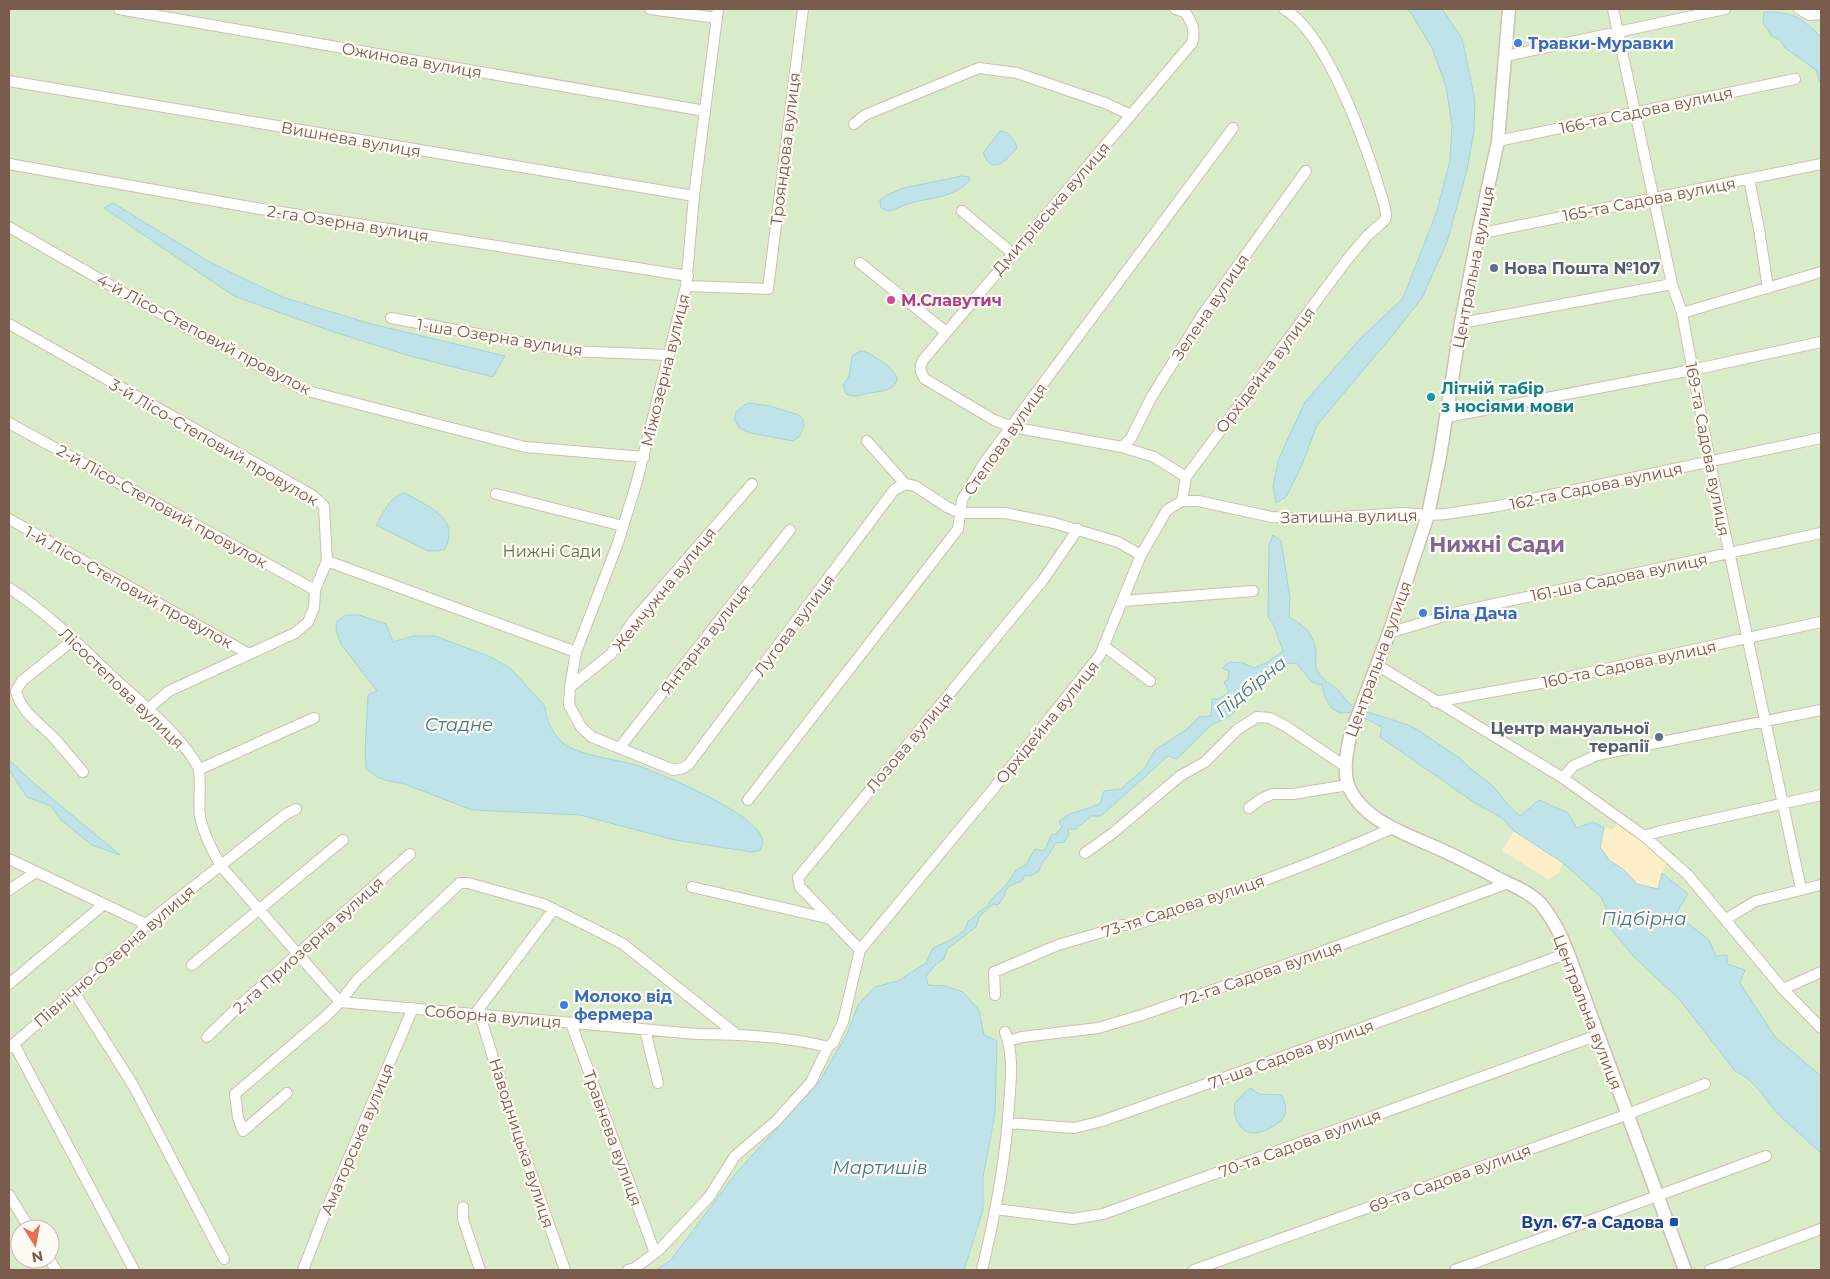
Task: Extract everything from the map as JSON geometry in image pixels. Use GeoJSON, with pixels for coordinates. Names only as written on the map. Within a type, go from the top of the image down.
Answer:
{"type":"FeatureCollection","features":[{"type":"Feature","properties":{"kind":"street","name":"Ожинова вулиця"},"geometry":{"type":"LineString","coordinates":[[119,9],[705,111]]}},
{"type":"Feature","properties":{"kind":"street"},"geometry":{"type":"LineString","coordinates":[[650,9],[717,13]]}},
{"type":"Feature","properties":{"kind":"street","name":"Трояндова вулиця"},"geometry":{"type":"LineString","coordinates":[[768,289],[802,9]]}},
{"type":"Feature","properties":{"kind":"street","name":"Дмитрівська вулиця"},"geometry":{"type":"LineString","coordinates":[[1174,9],[1185,12],[1194,26],[1192,44],[922,360],[920,373],[938,388],[994,420],[1012,426],[1122,447],[1154,457],[1186,477]]}},
{"type":"Feature","properties":{"kind":"street","name":"Орхідейна вулиця"},"geometry":{"type":"LineString","coordinates":[[628,1270],[635,1268],[655,1253],[709,1197],[735,1156],[776,1120],[811,1082],[843,1022],[860,950],[996,786],[1100,655],[1141,555],[1168,510],[1182,501],[1186,477],[1346,261],[1367,236],[1385,220],[1386,215],[1363,138],[1339,84],[1302,22],[1284,9]]}},
{"type":"Feature","properties":{"kind":"street","name":"Центральна вулиця"},"geometry":{"type":"LineString","coordinates":[[1509,9],[1498,141],[1461,324],[1447,417],[1428,515],[1389,633],[1350,736],[1346,767],[1348,785],[1362,806],[1393,828],[1447,852],[1526,892],[1551,917],[1568,953],[1685,1270]]}},
{"type":"Feature","properties":{"kind":"street","name":"169-та Садова вулиця"},"geometry":{"type":"LineString","coordinates":[[1613,9],[1672,284],[1682,313],[1710,462],[1801,889]]}},
{"type":"Feature","properties":{"kind":"street"},"geometry":{"type":"LineString","coordinates":[[1506,56],[1719,9]]}},
{"type":"Feature","properties":{"kind":"street"},"geometry":{"type":"LineString","coordinates":[[1800,9],[1810,15],[1821,14]]}},
{"type":"Feature","properties":{"kind":"street","name":"Міжозерна вулиця"},"geometry":{"type":"LineString","coordinates":[[620,747],[592,737],[576,720],[569,705],[570,687],[576,652],[623,526],[644,458],[687,281],[694,196],[717,13]]}},
{"type":"Feature","properties":{"kind":"street"},"geometry":{"type":"LineString","coordinates":[[854,124],[865,115],[979,68],[1017,73],[1104,103],[1131,115]]}},
{"type":"Feature","properties":{"kind":"street","name":"166-та Садова вулиця"},"geometry":{"type":"LineString","coordinates":[[1498,141],[1795,79]]}},
{"type":"Feature","properties":{"kind":"street","name":"Вишнева вулиця"},"geometry":{"type":"LineString","coordinates":[[9,81],[694,196]]}},
{"type":"Feature","properties":{"kind":"street","name":"Степова вулиця"},"geometry":{"type":"LineString","coordinates":[[748,800],[958,529],[962,500],[984,463],[1234,128]]}},
{"type":"Feature","properties":{"kind":"street","name":"2-га Озерна вулиця"},"geometry":{"type":"LineString","coordinates":[[9,164],[255,208],[687,281],[768,289]]}},
{"type":"Feature","properties":{"kind":"street","name":"165-та Садова вулиця"},"geometry":{"type":"LineString","coordinates":[[1478,234],[1821,164]]}},
{"type":"Feature","properties":{"kind":"street","name":"Зелена вулиця"},"geometry":{"type":"LineString","coordinates":[[1122,447],[1131,438],[1151,398],[1203,314],[1306,171]]}},
{"type":"Feature","properties":{"kind":"street"},"geometry":{"type":"LineString","coordinates":[[1749,179],[1768,288]]}},
{"type":"Feature","properties":{"kind":"street"},"geometry":{"type":"LineString","coordinates":[[962,212],[1012,253]]}},
{"type":"Feature","properties":{"kind":"street","name":"4-й Лісо-Степовий провулок"},"geometry":{"type":"LineString","coordinates":[[9,227],[136,300],[304,390],[525,446],[644,458]]}},
{"type":"Feature","properties":{"kind":"street"},"geometry":{"type":"LineString","coordinates":[[860,263],[946,332]]}},
{"type":"Feature","properties":{"kind":"street"},"geometry":{"type":"LineString","coordinates":[[1682,313],[1821,272]]}},
{"type":"Feature","properties":{"kind":"street"},"geometry":{"type":"LineString","coordinates":[[1461,324],[1672,284]]}},
{"type":"Feature","properties":{"kind":"street","name":"1-ша Озерна вулиця"},"geometry":{"type":"LineString","coordinates":[[391,318],[570,350],[669,355]]}},
{"type":"Feature","properties":{"kind":"street","name":"3-й Лісо-Степовий провулок"},"geometry":{"type":"LineString","coordinates":[[9,324],[312,495],[324,506],[327,561]]}},
{"type":"Feature","properties":{"kind":"street"},"geometry":{"type":"LineString","coordinates":[[1447,417],[1692,370],[1821,342]]}},
{"type":"Feature","properties":{"kind":"street","name":"2-й Лісо-Степовий провулок"},"geometry":{"type":"LineString","coordinates":[[9,422],[314,590]]}},
{"type":"Feature","properties":{"kind":"street","name":"162-га Садова вулиця"},"geometry":{"type":"LineString","coordinates":[[1428,515],[1498,506],[1821,438]]}},
{"type":"Feature","properties":{"kind":"street"},"geometry":{"type":"LineString","coordinates":[[867,441],[905,484],[915,486],[947,507],[960,513],[1005,513],[1078,529],[1118,542],[1141,555]]}},
{"type":"Feature","properties":{"kind":"street","name":"Жемчужна вулиця"},"geometry":{"type":"LineString","coordinates":[[570,687],[611,654],[634,621],[752,484]]}},
{"type":"Feature","properties":{"kind":"street","name":"Лугова вулиця"},"geometry":{"type":"LineString","coordinates":[[620,747],[674,770],[683,768],[695,756],[894,490],[905,484]]}},
{"type":"Feature","properties":{"kind":"street"},"geometry":{"type":"LineString","coordinates":[[496,494],[623,526]]}},
{"type":"Feature","properties":{"kind":"street","name":"Затишна вулиця"},"geometry":{"type":"LineString","coordinates":[[1182,501],[1198,501],[1288,519],[1402,513],[1428,515]]}},
{"type":"Feature","properties":{"kind":"street","name":"1-й Лісо-Степовий провулок"},"geometry":{"type":"LineString","coordinates":[[9,519],[249,654]]}},
{"type":"Feature","properties":{"kind":"street","name":"Лозова вулиця"},"geometry":{"type":"LineString","coordinates":[[860,950],[800,887],[798,878],[1043,580],[1078,529]]}},
{"type":"Feature","properties":{"kind":"street","name":"Янтарна вулиця"},"geometry":{"type":"LineString","coordinates":[[620,747],[790,530]]}},
{"type":"Feature","properties":{"kind":"street","name":"161-ша Садова вулиця"},"geometry":{"type":"LineString","coordinates":[[1389,633],[1458,612],[1821,534]]}},
{"type":"Feature","properties":{"kind":"street"},"geometry":{"type":"LineString","coordinates":[[148,709],[169,692],[295,634],[308,622],[314,608],[314,590],[327,561],[576,652]]}},
{"type":"Feature","properties":{"kind":"street","name":"Лісостепова вулиця"},"geometry":{"type":"LineString","coordinates":[[9,588],[25,598],[148,709],[185,747],[200,769]]}},
{"type":"Feature","properties":{"kind":"street"},"geometry":{"type":"LineString","coordinates":[[1123,601],[1253,591]]}},
{"type":"Feature","properties":{"kind":"street","name":"160-та Садова вулиця"},"geometry":{"type":"LineString","coordinates":[[1435,702],[1541,683],[1821,622]]}},
{"type":"Feature","properties":{"kind":"street"},"geometry":{"type":"LineString","coordinates":[[73,640],[22,681],[16,691],[23,708],[83,772]]}},
{"type":"Feature","properties":{"kind":"street"},"geometry":{"type":"LineString","coordinates":[[1104,646],[1150,681]]}},
{"type":"Feature","properties":{"kind":"street"},"geometry":{"type":"LineString","coordinates":[[1377,666],[1563,778],[1644,836],[1688,875],[1783,989],[1821,1028]]}},
{"type":"Feature","properties":{"kind":"street"},"geometry":{"type":"LineString","coordinates":[[1563,778],[1573,766],[1597,755],[1821,710]]}},
{"type":"Feature","properties":{"kind":"street"},"geometry":{"type":"LineString","coordinates":[[1085,853],[1113,833],[1180,776],[1205,762],[1238,729],[1257,717],[1270,718],[1287,726],[1346,767]]}},
{"type":"Feature","properties":{"kind":"street"},"geometry":{"type":"LineString","coordinates":[[314,718],[200,769],[200,816],[207,838],[220,865],[340,1002]]}},
{"type":"Feature","properties":{"kind":"street"},"geometry":{"type":"LineString","coordinates":[[1249,808],[1272,794],[1293,794],[1348,785]]}},
{"type":"Feature","properties":{"kind":"street"},"geometry":{"type":"LineString","coordinates":[[1644,836],[1821,795]]}},
{"type":"Feature","properties":{"kind":"street","name":"Північно-Озерна вулиця"},"geometry":{"type":"LineString","coordinates":[[12,1046],[135,939],[146,924],[286,814],[296,809]]}},
{"type":"Feature","properties":{"kind":"street","name":"73-тя Садова вулиця"},"geometry":{"type":"LineString","coordinates":[[995,995],[994,972],[1002,968],[1058,945],[1122,925],[1134,924],[1201,904],[1322,860],[1393,828]]}},
{"type":"Feature","properties":{"kind":"street"},"geometry":{"type":"LineString","coordinates":[[192,964],[343,840]]}},
{"type":"Feature","properties":{"kind":"street","name":"2-га Приозерна вулиця"},"geometry":{"type":"LineString","coordinates":[[207,1037],[238,1007],[410,854]]}},
{"type":"Feature","properties":{"kind":"street"},"geometry":{"type":"LineString","coordinates":[[9,859],[146,924]]}},
{"type":"Feature","properties":{"kind":"street"},"geometry":{"type":"LineString","coordinates":[[9,890],[36,872]]}},
{"type":"Feature","properties":{"kind":"street"},"geometry":{"type":"LineString","coordinates":[[287,1093],[243,1130],[238,1118],[235,1094],[340,1002],[357,980],[460,883],[468,883],[554,909],[622,944],[736,1034]]}},
{"type":"Feature","properties":{"kind":"street","name":"72-га Садова вулиця"},"geometry":{"type":"LineString","coordinates":[[1008,1123],[1012,1062],[1007,1037],[1098,1028],[1142,1015],[1322,952],[1508,883]]}},
{"type":"Feature","properties":{"kind":"street"},"geometry":{"type":"LineString","coordinates":[[1726,919],[1756,901],[1821,885]]}},
{"type":"Feature","properties":{"kind":"street"},"geometry":{"type":"LineString","coordinates":[[692,887],[832,919]]}},
{"type":"Feature","properties":{"kind":"street"},"geometry":{"type":"LineString","coordinates":[[9,984],[104,904]]}},
{"type":"Feature","properties":{"kind":"street"},"geometry":{"type":"LineString","coordinates":[[478,1015],[554,909]]}},
{"type":"Feature","properties":{"kind":"street","name":"71-ша Садова вулиця"},"geometry":{"type":"LineString","coordinates":[[1008,1123],[1074,1128],[1102,1121],[1260,1066],[1568,953]]}},
{"type":"Feature","properties":{"kind":"street"},"geometry":{"type":"LineString","coordinates":[[1783,989],[1821,972]]}},
{"type":"Feature","properties":{"kind":"street"},"geometry":{"type":"LineString","coordinates":[[74,992],[133,1085],[224,1259]]}},
{"type":"Feature","properties":{"kind":"street","name":"Соборна вулиця"},"geometry":{"type":"LineString","coordinates":[[340,1002],[645,1030],[696,1034],[736,1034],[808,1042],[828,1047]]}},
{"type":"Feature","properties":{"kind":"street","name":"Аматорська вулиця"},"geometry":{"type":"LineString","coordinates":[[303,1270],[325,1213],[413,1008]]}},
{"type":"Feature","properties":{"kind":"street","name":"Наводницька вулиця"},"geometry":{"type":"LineString","coordinates":[[478,1015],[565,1270]]}},
{"type":"Feature","properties":{"kind":"street","name":"Травнева вулиця"},"geometry":{"type":"LineString","coordinates":[[571,1023],[655,1253]]}},
{"type":"Feature","properties":{"kind":"street"},"geometry":{"type":"LineString","coordinates":[[645,1030],[658,1082]]}},
{"type":"Feature","properties":{"kind":"street","name":"70-та Садова вулиця"},"geometry":{"type":"LineString","coordinates":[[996,1209],[1074,1219],[1103,1214],[1598,1035]]}},
{"type":"Feature","properties":{"kind":"street"},"geometry":{"type":"LineString","coordinates":[[12,1046],[134,1270]]}},
{"type":"Feature","properties":{"kind":"street","name":"69-та Садова вулиця"},"geometry":{"type":"LineString","coordinates":[[1194,1270],[1627,1114],[1705,1084]]}},
{"type":"Feature","properties":{"kind":"street"},"geometry":{"type":"LineString","coordinates":[[982,1270],[996,1209],[1008,1123]]}},
{"type":"Feature","properties":{"kind":"street"},"geometry":{"type":"LineString","coordinates":[[1455,1270],[1766,1156]]}},
{"type":"Feature","properties":{"kind":"street"},"geometry":{"type":"LineString","coordinates":[[9,1195],[24,1219]]}},
{"type":"Feature","properties":{"kind":"street"},"geometry":{"type":"LineString","coordinates":[[463,1207],[463,1219],[480,1270]]}},
{"type":"Feature","properties":{"kind":"street"},"geometry":{"type":"LineString","coordinates":[[1710,1270],[1821,1229]]}},
{"type":"Feature","properties":{"kind":"green space","name":"Нижні Сади"},"geometry":{"type":"Polygon","coordinates":[[[9,9],[1821,9],[1821,1270],[964,1270],[983,1210],[983,1177],[995,1113],[979,1010],[963,992],[945,986],[875,987],[858,1005],[847,1034],[819,1082],[736,1173],[671,1260],[656,1270],[9,1270],[9,9]]]}},
{"type":"Feature","properties":{"kind":"sand"},"geometry":{"type":"Polygon","coordinates":[[[1622,821],[1669,859],[1662,873],[1658,889],[1637,884],[1623,869],[1610,861],[1600,846],[1604,828],[1613,829],[1622,821]]]}},
{"type":"Feature","properties":{"kind":"sand"},"geometry":{"type":"Polygon","coordinates":[[[1514,831],[1563,863],[1558,874],[1548,879],[1502,851],[1514,831]]]}},
{"type":"Feature","properties":{"kind":"water"},"geometry":{"type":"Polygon","coordinates":[[[1406,9],[1442,9],[1462,38],[1475,101],[1474,131],[1467,170],[1447,242],[1422,298],[1317,425],[1301,467],[1286,497],[1276,503],[1273,485],[1279,458],[1305,402],[1360,339],[1403,298],[1437,211],[1450,160],[1452,126],[1446,86],[1432,48],[1411,13],[1406,9]]]}},
{"type":"Feature","properties":{"kind":"water"},"geometry":{"type":"Polygon","coordinates":[[[1764,12],[1782,13],[1796,17],[1821,37],[1821,85],[1816,70],[1785,48],[1780,40],[1772,36],[1763,24],[1764,12]]]}},
{"type":"Feature","properties":{"kind":"water"},"geometry":{"type":"Polygon","coordinates":[[[1002,131],[1012,137],[1017,148],[1000,164],[991,164],[983,153],[999,132],[1002,131]]]}},
{"type":"Feature","properties":{"kind":"water"},"geometry":{"type":"Polygon","coordinates":[[[962,176],[969,177],[970,180],[950,194],[911,203],[889,211],[881,208],[880,200],[903,188],[962,176]]]}},
{"type":"Feature","properties":{"kind":"water"},"geometry":{"type":"Polygon","coordinates":[[[113,203],[213,264],[285,298],[368,323],[505,356],[493,377],[410,356],[331,331],[234,296],[104,208],[113,203]]]}},
{"type":"Feature","properties":{"kind":"water"},"geometry":{"type":"Polygon","coordinates":[[[860,351],[871,354],[893,370],[897,378],[894,386],[883,391],[858,396],[846,394],[843,385],[849,376],[852,356],[860,351]]]}},
{"type":"Feature","properties":{"kind":"water"},"geometry":{"type":"Polygon","coordinates":[[[749,403],[770,406],[799,415],[804,422],[800,436],[793,441],[750,433],[740,428],[734,420],[736,412],[749,403]]]}},
{"type":"Feature","properties":{"kind":"water"},"geometry":{"type":"Polygon","coordinates":[[[405,493],[432,508],[445,521],[449,529],[449,538],[445,549],[428,551],[376,525],[392,501],[400,494],[405,493]]]}},
{"type":"Feature","properties":{"kind":"water","name":"Мартишів"},"geometry":{"type":"Polygon","coordinates":[[[1273,535],[1281,541],[1290,597],[1289,617],[1305,628],[1312,637],[1316,668],[1320,675],[1338,690],[1353,707],[1418,730],[1461,759],[1493,786],[1520,816],[1539,800],[1568,813],[1577,828],[1593,822],[1604,828],[1600,847],[1610,861],[1623,869],[1637,884],[1658,889],[1662,873],[1688,894],[1676,914],[1709,940],[1716,956],[1727,955],[1727,964],[1745,970],[1740,983],[1775,1037],[1821,1076],[1821,1153],[1781,1117],[1749,1080],[1735,1071],[1680,1000],[1635,958],[1610,928],[1611,920],[1601,897],[1563,863],[1514,831],[1502,818],[1475,803],[1380,737],[1382,727],[1353,713],[1341,713],[1333,709],[1325,698],[1322,685],[1312,682],[1296,663],[1283,664],[1229,717],[1211,725],[1177,759],[1168,756],[1101,816],[1091,816],[1076,829],[1068,829],[1069,835],[1064,842],[1055,843],[1039,871],[1030,876],[1025,875],[1022,881],[1009,886],[998,905],[993,904],[979,917],[976,927],[947,949],[944,959],[935,965],[926,976],[928,985],[945,986],[963,992],[979,1010],[984,1035],[997,1041],[995,1113],[983,1177],[983,1210],[964,1270],[656,1270],[671,1260],[736,1173],[819,1082],[847,1034],[858,1005],[875,987],[898,981],[926,963],[933,948],[951,940],[965,930],[968,921],[987,907],[990,901],[1007,884],[1016,870],[1026,865],[1035,849],[1043,851],[1046,848],[1051,835],[1056,834],[1062,827],[1059,821],[1070,814],[1100,804],[1104,791],[1121,789],[1145,768],[1155,750],[1187,729],[1199,717],[1211,716],[1212,699],[1219,699],[1229,692],[1224,682],[1228,680],[1229,671],[1222,668],[1230,662],[1243,663],[1254,668],[1268,662],[1283,651],[1274,626],[1268,617],[1269,546],[1273,535]]]}},
{"type":"Feature","properties":{"kind":"water","name":"Стадне"},"geometry":{"type":"Polygon","coordinates":[[[346,615],[359,615],[386,624],[393,642],[413,636],[435,636],[491,657],[510,668],[545,706],[552,729],[564,744],[585,753],[636,765],[706,796],[743,818],[756,829],[763,840],[760,850],[752,852],[675,840],[580,815],[472,810],[402,783],[377,777],[366,769],[365,752],[368,695],[377,691],[341,644],[336,630],[337,621],[346,615]]]}},
{"type":"Feature","properties":{"kind":"water"},"geometry":{"type":"Polygon","coordinates":[[[9,760],[120,855],[92,845],[62,821],[51,806],[27,797],[9,770],[9,760]]]}},
{"type":"Feature","properties":{"kind":"water"},"geometry":{"type":"Polygon","coordinates":[[[1250,1088],[1259,1094],[1282,1095],[1286,1112],[1283,1118],[1271,1128],[1256,1133],[1247,1132],[1243,1129],[1235,1117],[1236,1102],[1250,1088]]]}},
{"type":"Feature","properties":{"kind":"place","name":"Травки-Муравки"},"geometry":{"type":"Point","coordinates":[1518,43]}},
{"type":"Feature","properties":{"kind":"place","name":"Нова Пошта №107"},"geometry":{"type":"Point","coordinates":[1494,268]}},
{"type":"Feature","properties":{"kind":"place","name":"М.Славутич"},"geometry":{"type":"Point","coordinates":[891,300]}},
{"type":"Feature","properties":{"kind":"place","name":"Літній табір з носіями мови"},"geometry":{"type":"Point","coordinates":[1431,397]}},
{"type":"Feature","properties":{"kind":"place","name":"Біла Дача"},"geometry":{"type":"Point","coordinates":[1423,613]}},
{"type":"Feature","properties":{"kind":"place","name":"Центр мануальної терапії"},"geometry":{"type":"Point","coordinates":[1659,737]}},
{"type":"Feature","properties":{"kind":"place","name":"Молоко від фермера"},"geometry":{"type":"Point","coordinates":[564,1005]}},
{"type":"Feature","properties":{"kind":"place","name":"Вул. 67-а Садова"},"geometry":{"type":"Point","coordinates":[1674,1222]}},
{"type":"Feature","properties":{"kind":"district","name":"Нижні Сади"},"geometry":{"type":"Point","coordinates":[1497,545]}},
{"type":"Feature","properties":{"kind":"water label","name":"Підбірна"},"geometry":{"type":"Point","coordinates":[1251,687]}},
{"type":"Feature","properties":{"kind":"water label","name":"Підбірна"},"geometry":{"type":"Point","coordinates":[1644,919]}}]}
